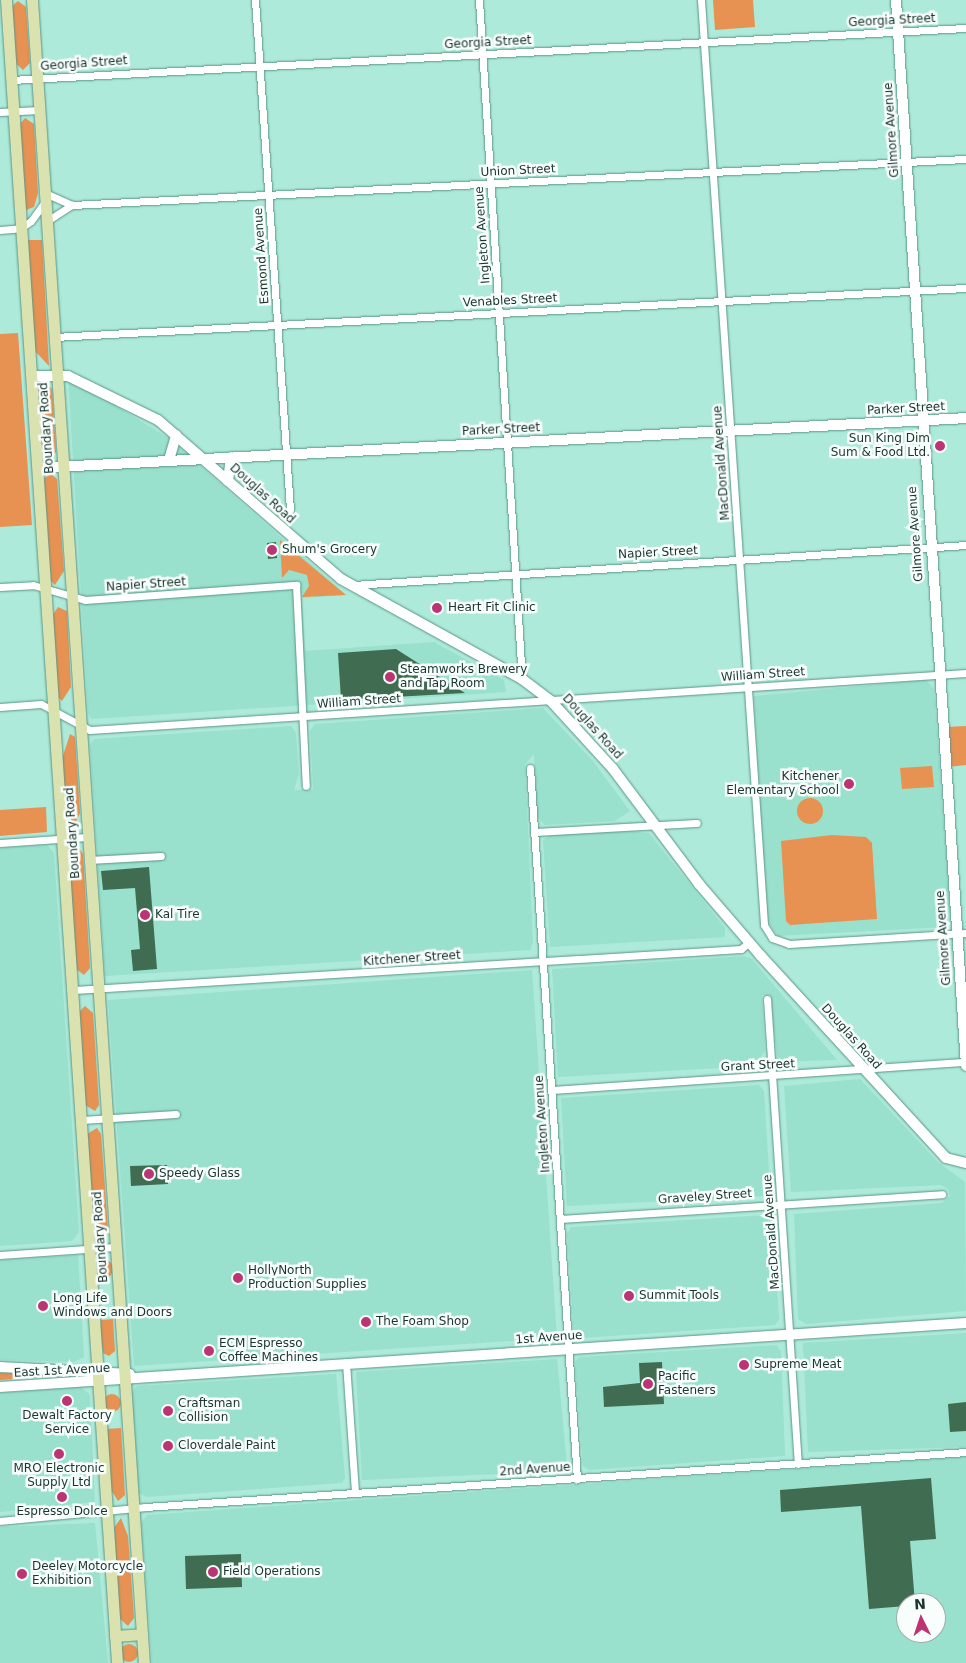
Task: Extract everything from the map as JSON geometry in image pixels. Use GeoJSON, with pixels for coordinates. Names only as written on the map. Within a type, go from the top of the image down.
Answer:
{"type":"FeatureCollection","features":[{"type":"Feature","properties":{"kind":"main road","name":"Boundary Road"},"geometry":{"type":"LineString","coordinates":[[6,0],[64,839],[117,1663]]}},
{"type":"Feature","properties":{"kind":"main road","name":"Boundary Road"},"geometry":{"type":"LineString","coordinates":[[32,0],[115,1247],[128,1376],[144,1663]]}},
{"type":"Feature","properties":{"kind":"main road"},"geometry":{"type":"LineString","coordinates":[[115,1636],[142,1634]]}},
{"type":"Feature","properties":{"kind":"street","name":"Esmond Avenue"},"geometry":{"type":"LineString","coordinates":[[255,0],[290,510]]}},
{"type":"Feature","properties":{"kind":"street","name":"Ingleton Avenue"},"geometry":{"type":"LineString","coordinates":[[479,0],[509,442],[522,679]]}},
{"type":"Feature","properties":{"kind":"street","name":"MacDonald Avenue"},"geometry":{"type":"LineString","coordinates":[[701,0],[740,559],[746,687],[764,925],[772,938],[789,944],[961,933]]}},
{"type":"Feature","properties":{"kind":"street","name":"Gilmore Avenue"},"geometry":{"type":"LineString","coordinates":[[896,0],[929,547],[938,675],[961,933],[966,1064]]}},
{"type":"Feature","properties":{"kind":"street","name":"Georgia Street"},"geometry":{"type":"LineString","coordinates":[[11,80],[966,28]]}},
{"type":"Feature","properties":{"kind":"street"},"geometry":{"type":"LineString","coordinates":[[0,112],[39,110]]}},
{"type":"Feature","properties":{"kind":"street","name":"Union Street"},"geometry":{"type":"LineString","coordinates":[[45,197],[72,205],[966,159]]}},
{"type":"Feature","properties":{"kind":"street"},"geometry":{"type":"LineString","coordinates":[[0,230],[21,228],[45,197]]}},
{"type":"Feature","properties":{"kind":"street","name":"Union Street"},"geometry":{"type":"LineString","coordinates":[[46,221],[72,205]]}},
{"type":"Feature","properties":{"kind":"street","name":"Venables Street"},"geometry":{"type":"LineString","coordinates":[[54,337],[966,288]]}},
{"type":"Feature","properties":{"kind":"street","name":"Douglas Road"},"geometry":{"type":"LineString","coordinates":[[32,376],[57,374],[128,405],[176,435],[352,586],[522,679],[551,700],[613,769],[654,825],[749,942],[946,1158],[966,1163]]}},
{"type":"Feature","properties":{"kind":"street","name":"Parker Street"},"geometry":{"type":"LineString","coordinates":[[38,468],[966,418]]}},
{"type":"Feature","properties":{"kind":"street"},"geometry":{"type":"LineString","coordinates":[[169,460],[176,435]]}},
{"type":"Feature","properties":{"kind":"street"},"geometry":{"type":"LineString","coordinates":[[228,481],[230,457]]}},
{"type":"Feature","properties":{"kind":"street","name":"Napier Street"},"geometry":{"type":"LineString","coordinates":[[352,586],[517,572],[966,545]]}},
{"type":"Feature","properties":{"kind":"street","name":"Napier Street"},"geometry":{"type":"LineString","coordinates":[[0,588],[46,589],[85,600],[296,586],[303,717]]}},
{"type":"Feature","properties":{"kind":"street","name":"William Street"},"geometry":{"type":"LineString","coordinates":[[0,707],[41,704],[90,730],[966,673]]}},
{"type":"Feature","properties":{"kind":"street"},"geometry":{"type":"LineString","coordinates":[[303,717],[306,786]]}},
{"type":"Feature","properties":{"kind":"street","name":"Ingleton Avenue"},"geometry":{"type":"LineString","coordinates":[[530,768],[577,1479]]}},
{"type":"Feature","properties":{"kind":"street"},"geometry":{"type":"LineString","coordinates":[[534,832],[697,823]]}},
{"type":"Feature","properties":{"kind":"street"},"geometry":{"type":"LineString","coordinates":[[0,843],[87,837]]}},
{"type":"Feature","properties":{"kind":"street"},"geometry":{"type":"LineString","coordinates":[[89,860],[161,856]]}},
{"type":"Feature","properties":{"kind":"street","name":"Kitchener Street"},"geometry":{"type":"LineString","coordinates":[[74,990],[741,949],[749,942]]}},
{"type":"Feature","properties":{"kind":"street","name":"MacDonald Avenue"},"geometry":{"type":"LineString","coordinates":[[767,999],[791,1335],[798,1464]]}},
{"type":"Feature","properties":{"kind":"street","name":"Grant Street"},"geometry":{"type":"LineString","coordinates":[[552,1090],[966,1064]]}},
{"type":"Feature","properties":{"kind":"street"},"geometry":{"type":"LineString","coordinates":[[81,1120],[176,1114]]}},
{"type":"Feature","properties":{"kind":"street","name":"Graveley Street"},"geometry":{"type":"LineString","coordinates":[[560,1218],[942,1194]]}},
{"type":"Feature","properties":{"kind":"street"},"geometry":{"type":"LineString","coordinates":[[0,1255],[115,1247]]}},
{"type":"Feature","properties":{"kind":"street","name":"1st Avenue"},"geometry":{"type":"LineString","coordinates":[[128,1376],[966,1323]]}},
{"type":"Feature","properties":{"kind":"street"},"geometry":{"type":"LineString","coordinates":[[346,1363],[354,1493]]}},
{"type":"Feature","properties":{"kind":"street","name":"East 1st Avenue"},"geometry":{"type":"LineString","coordinates":[[0,1367],[128,1376]]}},
{"type":"Feature","properties":{"kind":"street","name":"East 1st Avenue"},"geometry":{"type":"LineString","coordinates":[[0,1387],[97,1375]]}},
{"type":"Feature","properties":{"kind":"street","name":"2nd Avenue"},"geometry":{"type":"LineString","coordinates":[[0,1520],[106,1513],[134,1508],[966,1452]]}},
{"type":"Feature","properties":{"kind":"shaded area"},"geometry":{"type":"Polygon","coordinates":[[[713,0],[753,0],[755,27],[715,30],[713,0]]]}},
{"type":"Feature","properties":{"kind":"shaded area"},"geometry":{"type":"Polygon","coordinates":[[[18,1],[26,7],[30,63],[23,70],[15,63],[11,7],[18,1]]]}},
{"type":"Feature","properties":{"kind":"shaded area"},"geometry":{"type":"Polygon","coordinates":[[[25,118],[34,124],[38,193],[34,207],[26,210],[19,125],[25,118]]]}},
{"type":"Feature","properties":{"kind":"shaded area"},"geometry":{"type":"Polygon","coordinates":[[[27,240],[42,240],[49,366],[35,351],[27,240]]]}},
{"type":"Feature","properties":{"kind":"shaded area"},"geometry":{"type":"Polygon","coordinates":[[[18,333],[32,525],[0,527],[0,334],[18,333]]]}},
{"type":"Feature","properties":{"kind":"shaded area"},"geometry":{"type":"Polygon","coordinates":[[[68,376],[170,439],[346,595],[302,598],[305,651],[434,642],[504,680],[506,692],[92,719],[88,714],[68,376]]]}},
{"type":"Feature","properties":{"kind":"shaded area"},"geometry":{"type":"Polygon","coordinates":[[[46,383],[52,389],[56,452],[48,458],[41,453],[37,388],[46,383]]]}},
{"type":"Feature","properties":{"kind":"shaded area"},"geometry":{"type":"Polygon","coordinates":[[[51,474],[57,479],[64,571],[55,585],[49,579],[43,479],[51,474]]]}},
{"type":"Feature","properties":{"kind":"shaded area"},"geometry":{"type":"Polygon","coordinates":[[[280,540],[346,595],[302,597],[309,586],[307,575],[289,570],[282,578],[280,540]]]}},
{"type":"Feature","properties":{"kind":"shaded area"},"geometry":{"type":"Polygon","coordinates":[[[58,607],[67,611],[71,687],[62,701],[57,696],[52,616],[58,607]]]}},
{"type":"Feature","properties":{"kind":"shaded area","name":"Kitchener Elementary School"},"geometry":{"type":"Polygon","coordinates":[[[926,680],[934,689],[950,910],[946,927],[778,936],[767,920],[754,696],[926,680]]]}},
{"type":"Feature","properties":{"kind":"shaded area"},"geometry":{"type":"Polygon","coordinates":[[[543,708],[593,761],[630,811],[615,821],[545,825],[537,817],[534,754],[525,764],[533,942],[530,950],[105,976],[90,745],[94,739],[291,726],[296,733],[299,774],[294,790],[313,789],[310,731],[315,724],[543,708]]]}},
{"type":"Feature","properties":{"kind":"shaded area"},"geometry":{"type":"Polygon","coordinates":[[[966,726],[966,765],[948,767],[946,727],[966,726]]]}},
{"type":"Feature","properties":{"kind":"shaded area"},"geometry":{"type":"Polygon","coordinates":[[[70,734],[75,737],[80,813],[74,826],[66,810],[62,759],[70,734]]]}},
{"type":"Feature","properties":{"kind":"shaded area"},"geometry":{"type":"Polygon","coordinates":[[[932,766],[934,787],[902,789],[900,768],[932,766]]]}},
{"type":"Feature","properties":{"kind":"shaded area"},"geometry":{"type":"Polygon","coordinates":[[[810,798],[819,802],[823,811],[819,820],[810,824],[801,820],[797,811],[801,802],[810,798]]]}},
{"type":"Feature","properties":{"kind":"shaded area"},"geometry":{"type":"Polygon","coordinates":[[[46,807],[47,832],[0,836],[0,810],[46,807]]]}},
{"type":"Feature","properties":{"kind":"shaded area"},"geometry":{"type":"Polygon","coordinates":[[[613,830],[649,833],[725,928],[725,937],[550,947],[543,840],[555,833],[613,830]]]}},
{"type":"Feature","properties":{"kind":"shaded area"},"geometry":{"type":"Polygon","coordinates":[[[832,835],[866,837],[872,843],[877,919],[790,925],[786,921],[781,841],[832,835]]]}},
{"type":"Feature","properties":{"kind":"shaded area"},"geometry":{"type":"Polygon","coordinates":[[[75,842],[83,854],[90,968],[84,975],[76,969],[68,856],[75,842]]]}},
{"type":"Feature","properties":{"kind":"shaded area"},"geometry":{"type":"Polygon","coordinates":[[[47,845],[54,853],[79,1232],[72,1241],[0,1246],[0,848],[47,845]]]}},
{"type":"Feature","properties":{"kind":"shaded area"},"geometry":{"type":"Polygon","coordinates":[[[744,956],[752,959],[837,1060],[778,1062],[769,995],[762,995],[765,1050],[756,1066],[558,1077],[552,969],[744,956]]]}},
{"type":"Feature","properties":{"kind":"shaded area"},"geometry":{"type":"Polygon","coordinates":[[[532,970],[557,1338],[134,1366],[108,1000],[532,970]]]}},
{"type":"Feature","properties":{"kind":"shaded area"},"geometry":{"type":"Polygon","coordinates":[[[85,1006],[93,1013],[99,1105],[95,1111],[85,1105],[79,1012],[85,1006]]]}},
{"type":"Feature","properties":{"kind":"shaded area"},"geometry":{"type":"Polygon","coordinates":[[[860,1079],[938,1162],[965,1182],[966,1311],[806,1324],[798,1319],[794,1214],[942,1203],[950,1196],[948,1189],[941,1185],[791,1192],[784,1086],[860,1079]]]}},
{"type":"Feature","properties":{"kind":"shaded area"},"geometry":{"type":"Polygon","coordinates":[[[759,1085],[764,1091],[770,1189],[766,1196],[567,1206],[561,1098],[759,1085]]]}},
{"type":"Feature","properties":{"kind":"shaded area"},"geometry":{"type":"Polygon","coordinates":[[[97,1128],[101,1134],[108,1229],[100,1240],[93,1232],[87,1134],[97,1128]]]}},
{"type":"Feature","properties":{"kind":"shaded area"},"geometry":{"type":"Polygon","coordinates":[[[768,1215],[773,1223],[779,1319],[775,1325],[582,1338],[574,1334],[567,1234],[571,1227],[768,1215]]]}},
{"type":"Feature","properties":{"kind":"shaded area"},"geometry":{"type":"Polygon","coordinates":[[[78,1255],[84,1357],[74,1362],[0,1360],[0,1260],[78,1255]]]}},
{"type":"Feature","properties":{"kind":"shaded area"},"geometry":{"type":"Polygon","coordinates":[[[103,1259],[110,1262],[113,1269],[110,1276],[103,1279],[96,1276],[93,1269],[96,1262],[103,1259]]]}},
{"type":"Feature","properties":{"kind":"shaded area"},"geometry":{"type":"Polygon","coordinates":[[[113,1319],[115,1351],[109,1356],[103,1353],[100,1326],[101,1320],[113,1319]]]}},
{"type":"Feature","properties":{"kind":"shaded area"},"geometry":{"type":"Polygon","coordinates":[[[966,1333],[966,1447],[808,1452],[803,1343],[966,1333]]]}},
{"type":"Feature","properties":{"kind":"shaded area"},"geometry":{"type":"Polygon","coordinates":[[[777,1345],[781,1352],[785,1456],[589,1470],[583,1466],[575,1362],[579,1357],[777,1345]]]}},
{"type":"Feature","properties":{"kind":"shaded area"},"geometry":{"type":"Polygon","coordinates":[[[557,1359],[567,1465],[564,1471],[362,1480],[356,1372],[557,1359]]]}},
{"type":"Feature","properties":{"kind":"shaded area"},"geometry":{"type":"Polygon","coordinates":[[[11,1372],[81,1374],[0,1380],[0,1373],[11,1372]]]}},
{"type":"Feature","properties":{"kind":"shaded area"},"geometry":{"type":"Polygon","coordinates":[[[336,1374],[345,1478],[342,1483],[147,1497],[139,1493],[132,1393],[136,1386],[336,1374]]]}},
{"type":"Feature","properties":{"kind":"shaded area"},"geometry":{"type":"Polygon","coordinates":[[[81,1387],[90,1395],[95,1502],[0,1512],[0,1393],[81,1387]]]}},
{"type":"Feature","properties":{"kind":"shaded area"},"geometry":{"type":"Polygon","coordinates":[[[112,1394],[118,1397],[121,1403],[118,1409],[112,1412],[106,1409],[103,1403],[106,1397],[112,1394]]]}},
{"type":"Feature","properties":{"kind":"shaded area"},"geometry":{"type":"Polygon","coordinates":[[[121,1428],[125,1495],[118,1501],[110,1488],[106,1429],[121,1428]]]}},
{"type":"Feature","properties":{"kind":"shaded area"},"geometry":{"type":"Polygon","coordinates":[[[966,1457],[966,1663],[152,1663],[141,1523],[147,1515],[966,1457]]]}},
{"type":"Feature","properties":{"kind":"shaded area"},"geometry":{"type":"Polygon","coordinates":[[[121,1518],[128,1536],[134,1618],[128,1626],[120,1619],[113,1529],[121,1518]]]}},
{"type":"Feature","properties":{"kind":"shaded area"},"geometry":{"type":"Polygon","coordinates":[[[95,1523],[108,1663],[0,1663],[0,1527],[95,1523]]]}},
{"type":"Feature","properties":{"kind":"shaded area"},"geometry":{"type":"Polygon","coordinates":[[[125,1644],[133,1644],[138,1649],[136,1660],[125,1662],[120,1657],[120,1649],[125,1644]]]}},
{"type":"Feature","properties":{"kind":"building","name":"Shum's Grocery"},"geometry":{"type":"Polygon","coordinates":[[[276,542],[277,558],[268,559],[267,543],[276,542]]]}},
{"type":"Feature","properties":{"kind":"building","name":"Steamworks Brewery and Tap Room"},"geometry":{"type":"Polygon","coordinates":[[[396,649],[465,693],[341,700],[338,653],[396,649]]]}},
{"type":"Feature","properties":{"kind":"building","name":"Kal Tire"},"geometry":{"type":"Polygon","coordinates":[[[149,867],[157,969],[133,971],[131,950],[140,949],[135,888],[103,890],[101,871],[149,867]]]}},
{"type":"Feature","properties":{"kind":"building","name":"Speedy Glass"},"geometry":{"type":"Polygon","coordinates":[[[167,1165],[168,1184],[131,1186],[130,1166],[167,1165]]]}},
{"type":"Feature","properties":{"kind":"building","name":"Pacific Fasteners"},"geometry":{"type":"Polygon","coordinates":[[[662,1362],[664,1404],[604,1407],[603,1387],[640,1383],[639,1363],[662,1362]]]}},
{"type":"Feature","properties":{"kind":"building"},"geometry":{"type":"Polygon","coordinates":[[[966,1402],[966,1431],[950,1432],[948,1404],[966,1402]]]}},
{"type":"Feature","properties":{"kind":"building"},"geometry":{"type":"Polygon","coordinates":[[[931,1478],[936,1539],[910,1541],[914,1593],[896,1593],[896,1607],[869,1609],[861,1506],[781,1512],[780,1490],[931,1478]]]}},
{"type":"Feature","properties":{"kind":"building","name":"Field Operations"},"geometry":{"type":"Polygon","coordinates":[[[241,1554],[242,1587],[186,1589],[185,1556],[241,1554]]]}},
{"type":"Feature","properties":{"kind":"place","name":"Sun King Dim Sum & Food Ltd."},"geometry":{"type":"Point","coordinates":[940,446]}},
{"type":"Feature","properties":{"kind":"place","name":"Shum's Grocery"},"geometry":{"type":"Point","coordinates":[272,550]}},
{"type":"Feature","properties":{"kind":"place","name":"Heart Fit Clinic"},"geometry":{"type":"Point","coordinates":[437,608]}},
{"type":"Feature","properties":{"kind":"place","name":"Steamworks Brewery and Tap Room"},"geometry":{"type":"Point","coordinates":[390,677]}},
{"type":"Feature","properties":{"kind":"place","name":"Kitchener Elementary School"},"geometry":{"type":"Point","coordinates":[849,784]}},
{"type":"Feature","properties":{"kind":"place","name":"Kal Tire"},"geometry":{"type":"Point","coordinates":[145,915]}},
{"type":"Feature","properties":{"kind":"place","name":"Speedy Glass"},"geometry":{"type":"Point","coordinates":[149,1174]}},
{"type":"Feature","properties":{"kind":"place","name":"HollyNorth Production Supplies"},"geometry":{"type":"Point","coordinates":[238,1278]}},
{"type":"Feature","properties":{"kind":"place","name":"Summit Tools"},"geometry":{"type":"Point","coordinates":[629,1296]}},
{"type":"Feature","properties":{"kind":"place","name":"Long Life Windows and Doors"},"geometry":{"type":"Point","coordinates":[43,1306]}},
{"type":"Feature","properties":{"kind":"place","name":"The Foam Shop"},"geometry":{"type":"Point","coordinates":[366,1322]}},
{"type":"Feature","properties":{"kind":"place","name":"ECM Espresso Coffee Machines"},"geometry":{"type":"Point","coordinates":[209,1351]}},
{"type":"Feature","properties":{"kind":"place","name":"Supreme Meat"},"geometry":{"type":"Point","coordinates":[744,1365]}},
{"type":"Feature","properties":{"kind":"place","name":"Pacific Fasteners"},"geometry":{"type":"Point","coordinates":[648,1384]}},
{"type":"Feature","properties":{"kind":"place","name":"Dewalt Factory Service"},"geometry":{"type":"Point","coordinates":[67,1401]}},
{"type":"Feature","properties":{"kind":"place","name":"Craftsman Collision"},"geometry":{"type":"Point","coordinates":[168,1411]}},
{"type":"Feature","properties":{"kind":"place","name":"Cloverdale Paint"},"geometry":{"type":"Point","coordinates":[168,1446]}},
{"type":"Feature","properties":{"kind":"place","name":"MRO Electronic Supply Ltd"},"geometry":{"type":"Point","coordinates":[59,1454]}},
{"type":"Feature","properties":{"kind":"place","name":"Espresso Dolce"},"geometry":{"type":"Point","coordinates":[62,1497]}},
{"type":"Feature","properties":{"kind":"place","name":"Field Operations"},"geometry":{"type":"Point","coordinates":[213,1572]}},
{"type":"Feature","properties":{"kind":"place","name":"Deeley Motorcycle Exhibition"},"geometry":{"type":"Point","coordinates":[22,1574]}}]}
